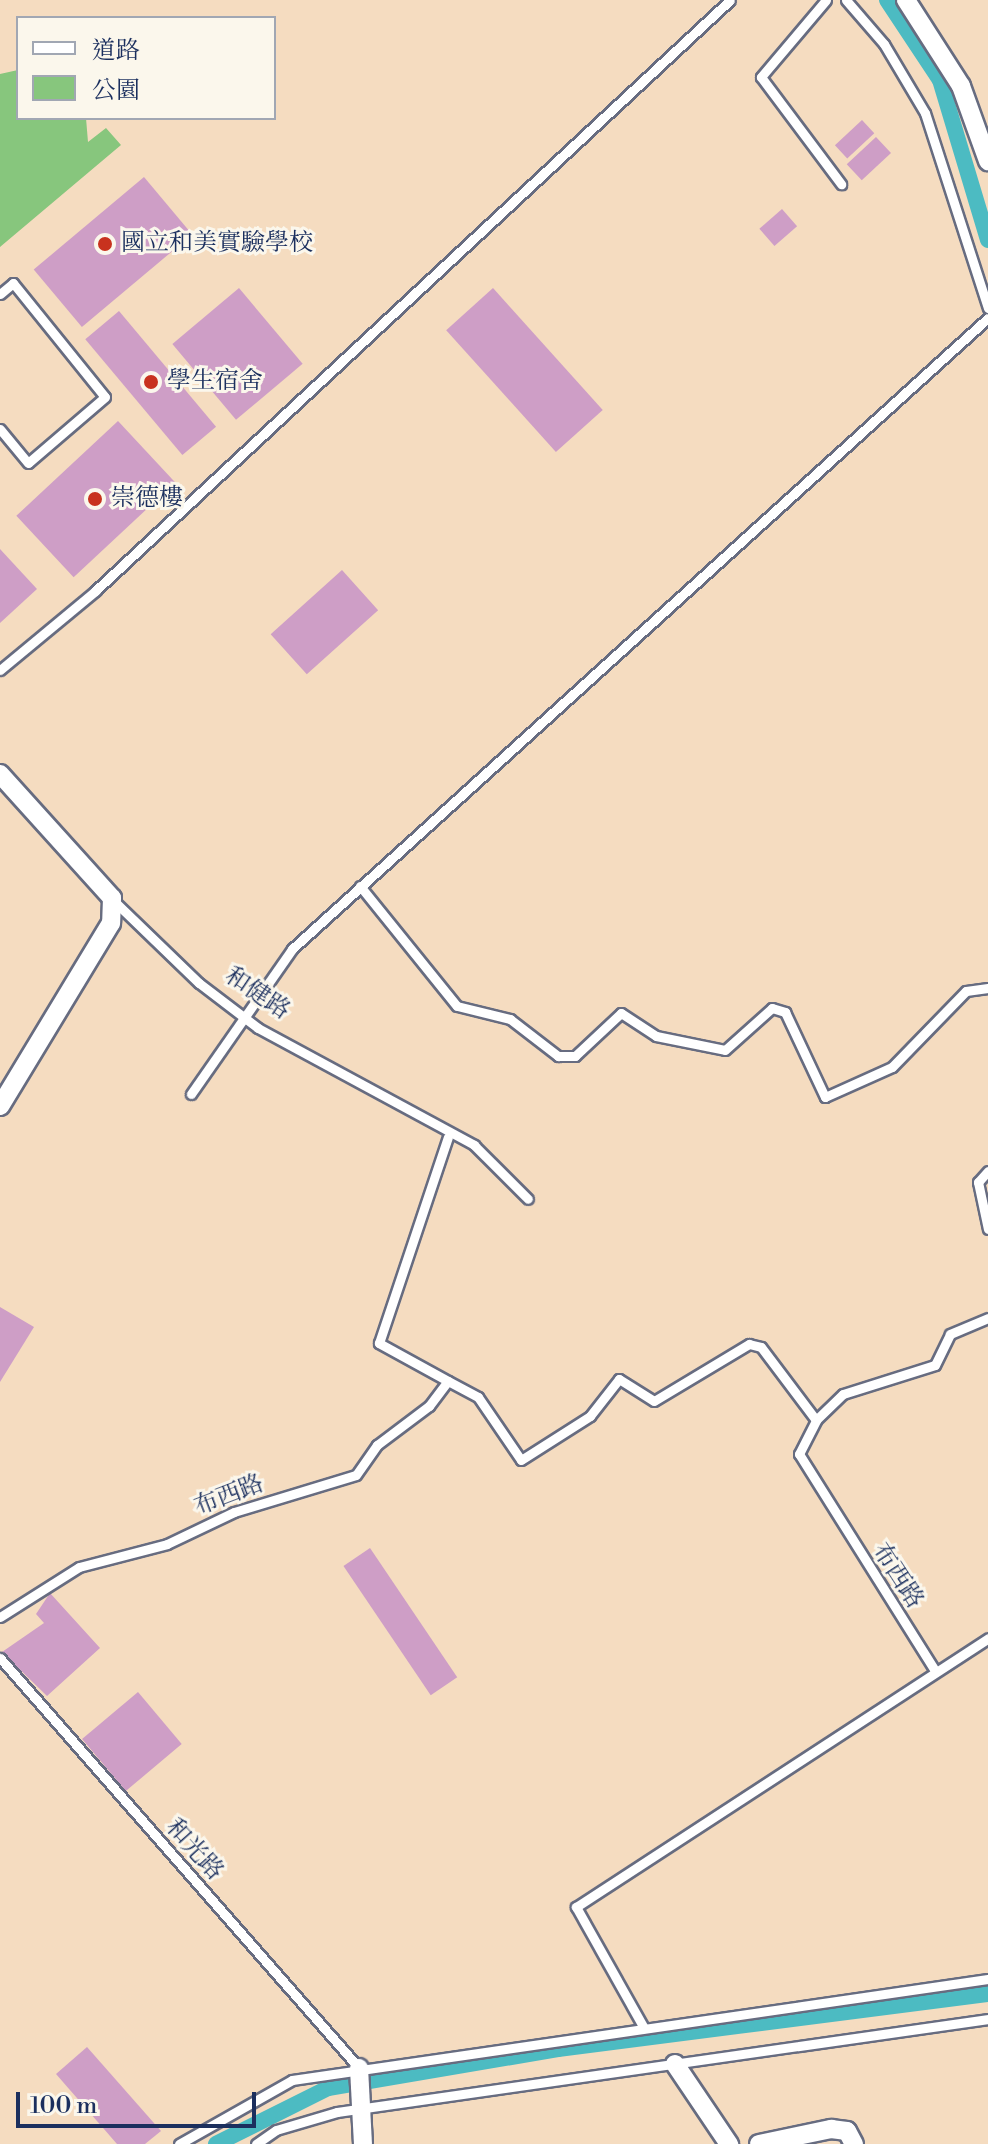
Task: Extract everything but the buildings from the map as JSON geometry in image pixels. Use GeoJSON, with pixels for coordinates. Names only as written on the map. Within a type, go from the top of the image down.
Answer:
{"type":"FeatureCollection","features":[{"type":"Feature","properties":{"kind":"street"},"geometry":{"type":"LineString","coordinates":[[906,0],[961,86],[988,161]]}},
{"type":"Feature","properties":{"kind":"street","name":"和健路"},"geometry":{"type":"LineString","coordinates":[[0,774],[112,898]]}},
{"type":"Feature","properties":{"kind":"street"},"geometry":{"type":"LineString","coordinates":[[0,1106],[111,923],[112,898]]}},
{"type":"Feature","properties":{"kind":"street"},"geometry":{"type":"LineString","coordinates":[[675,2064],[729,2144]]}},
{"type":"Feature","properties":{"kind":"street"},"geometry":{"type":"LineString","coordinates":[[359,2068],[363,2144]]}},
{"type":"Feature","properties":{"kind":"street"},"geometry":{"type":"LineString","coordinates":[[759,2144],[831,2129],[847,2131],[854,2144]]}},
{"type":"Feature","properties":{"kind":"lane"},"geometry":{"type":"LineString","coordinates":[[0,670],[95,591],[730,0]]}},
{"type":"Feature","properties":{"kind":"lane"},"geometry":{"type":"LineString","coordinates":[[826,0],[761,77],[841,184]]}},
{"type":"Feature","properties":{"kind":"lane"},"geometry":{"type":"LineString","coordinates":[[846,0],[884,44],[925,113],[988,308]]}},
{"type":"Feature","properties":{"kind":"lane"},"geometry":{"type":"LineString","coordinates":[[0,294],[13,283],[105,397],[28,463],[0,429]]}},
{"type":"Feature","properties":{"kind":"lane"},"geometry":{"type":"LineString","coordinates":[[191,1094],[240,1014],[292,949],[988,318]]}},
{"type":"Feature","properties":{"kind":"lane"},"geometry":{"type":"LineString","coordinates":[[360,886],[457,1006],[510,1019],[558,1056],[575,1056],[621,1013],[656,1036],[725,1050],[772,1008],[785,1012],[825,1097],[904,1059],[966,991],[988,988]]}},
{"type":"Feature","properties":{"kind":"lane","name":"和健路"},"geometry":{"type":"LineString","coordinates":[[112,898],[240,1014],[448,1137],[474,1145],[528,1199]]}},
{"type":"Feature","properties":{"kind":"lane"},"geometry":{"type":"LineString","coordinates":[[448,1137],[379,1343],[478,1397],[521,1460],[590,1416],[619,1379],[654,1401],[749,1344],[761,1347],[816,1420]]}},
{"type":"Feature","properties":{"kind":"lane"},"geometry":{"type":"LineString","coordinates":[[988,1171],[978,1182],[988,1229]]}},
{"type":"Feature","properties":{"kind":"lane","name":"布西路"},"geometry":{"type":"LineString","coordinates":[[934,1669],[808,1474],[799,1454],[816,1420],[852,1390],[935,1365],[950,1334],[988,1318]]}},
{"type":"Feature","properties":{"kind":"lane","name":"布西路"},"geometry":{"type":"LineString","coordinates":[[0,1617],[79,1567],[167,1544],[234,1512],[356,1475],[377,1445],[429,1406],[448,1381]]}},
{"type":"Feature","properties":{"kind":"lane"},"geometry":{"type":"LineString","coordinates":[[644,2028],[576,1907],[934,1669],[988,1638]]}},
{"type":"Feature","properties":{"kind":"lane","name":"和光路"},"geometry":{"type":"LineString","coordinates":[[0,1658],[359,2068]]}},
{"type":"Feature","properties":{"kind":"lane"},"geometry":{"type":"LineString","coordinates":[[179,2144],[292,2080],[988,1979]]}},
{"type":"Feature","properties":{"kind":"lane"},"geometry":{"type":"LineString","coordinates":[[256,2144],[276,2130],[362,2109],[988,2019]]}},
{"type":"Feature","properties":{"kind":"green space"},"geometry":{"type":"Polygon","coordinates":[[[16,70],[16,120],[86,120],[88,142],[106,128],[121,145],[0,247],[0,74],[16,70]]]}},
{"type":"Feature","properties":{"kind":"waterway"},"geometry":{"type":"LineString","coordinates":[[887,0],[940,80],[988,240]]}},
{"type":"Feature","properties":{"kind":"waterway"},"geometry":{"type":"LineString","coordinates":[[216,2144],[328,2088],[558,2049],[988,1994]]}},
{"type":"Feature","properties":{"kind":"place","name":"國立和美實驗學校"},"geometry":{"type":"Point","coordinates":[105,244]}},
{"type":"Feature","properties":{"kind":"place","name":"學生宿舍"},"geometry":{"type":"Point","coordinates":[151,382]}},
{"type":"Feature","properties":{"kind":"place","name":"崇德樓"},"geometry":{"type":"Point","coordinates":[95,499]}}]}
